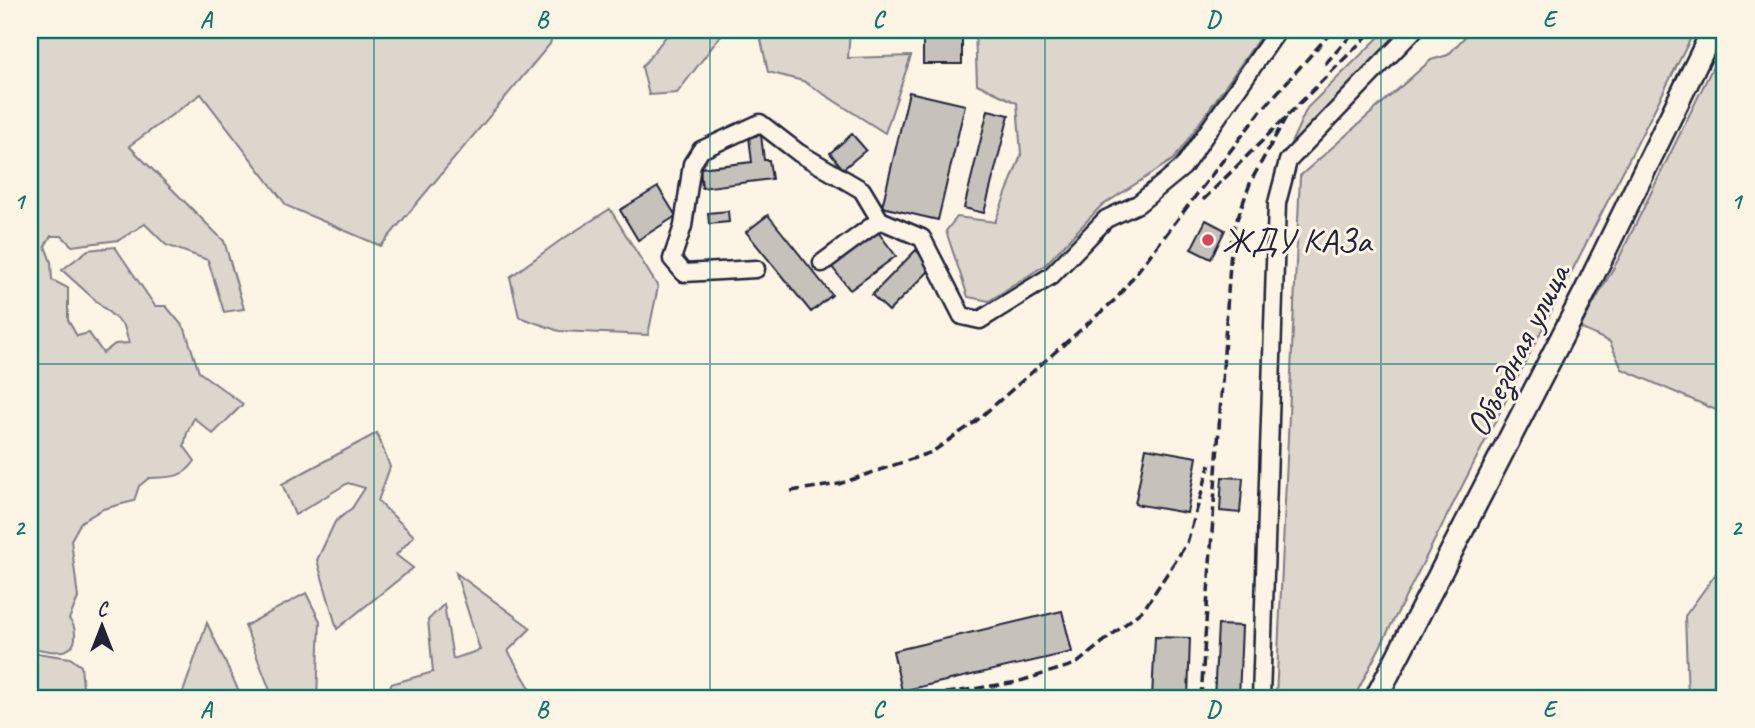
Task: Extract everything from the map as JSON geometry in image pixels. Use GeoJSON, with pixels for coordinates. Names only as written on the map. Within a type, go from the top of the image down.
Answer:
{"type":"FeatureCollection","features":[{"type":"Feature","properties":{"kind":"main road","name":"Объездная улица"},"geometry":{"type":"LineString","coordinates":[[1376,698],[1584,293],[1713,30]]}},
{"type":"Feature","properties":{"kind":"lane"},"geometry":{"type":"LineString","coordinates":[[755,269],[684,273],[672,259],[683,226],[692,164],[701,150],[760,123],[799,153],[862,190],[880,220],[922,238],[962,316],[980,320],[1051,276],[1106,219],[1138,204],[1183,167],[1278,30]]}},
{"type":"Feature","properties":{"kind":"lane"},"geometry":{"type":"LineString","coordinates":[[1261,698],[1277,203],[1287,161],[1414,30]]}},
{"type":"Feature","properties":{"kind":"lane"},"geometry":{"type":"LineString","coordinates":[[822,263],[880,220]]}},
{"type":"Feature","properties":{"kind":"shaded area"},"geometry":{"type":"Polygon","coordinates":[[[30,30],[554,30],[550,44],[381,246],[287,206],[201,94],[129,146],[224,241],[244,309],[224,312],[208,260],[166,245],[145,224],[119,240],[72,246],[62,236],[51,236],[45,246],[51,262],[52,280],[68,288],[68,320],[77,336],[89,333],[103,353],[115,344],[129,343],[124,326],[62,270],[88,250],[115,247],[155,306],[166,306],[185,329],[199,372],[243,404],[213,434],[194,418],[184,446],[195,461],[186,471],[175,476],[149,478],[139,486],[134,501],[103,509],[81,522],[71,540],[78,598],[69,619],[75,629],[74,642],[66,650],[59,651],[30,647],[30,30]]]}},
{"type":"Feature","properties":{"kind":"shaded area"},"geometry":{"type":"Polygon","coordinates":[[[671,30],[725,30],[677,93],[649,95],[642,67],[671,30]]]}},
{"type":"Feature","properties":{"kind":"shaded area"},"geometry":{"type":"Polygon","coordinates":[[[759,30],[850,30],[848,58],[911,56],[885,133],[803,81],[768,72],[759,30]]]}},
{"type":"Feature","properties":{"kind":"shaded area"},"geometry":{"type":"Polygon","coordinates":[[[975,30],[1265,30],[1174,159],[1100,207],[1045,265],[989,301],[968,297],[946,231],[957,217],[995,222],[1021,155],[1017,103],[977,84],[975,30]]]}},
{"type":"Feature","properties":{"kind":"shaded area"},"geometry":{"type":"Polygon","coordinates":[[[1386,30],[1403,30],[1286,154],[1307,108],[1386,30]]]}},
{"type":"Feature","properties":{"kind":"shaded area"},"geometry":{"type":"Polygon","coordinates":[[[1471,30],[1695,30],[1354,698],[1276,698],[1300,176],[1431,60],[1448,55],[1471,30]]]}},
{"type":"Feature","properties":{"kind":"shaded area"},"geometry":{"type":"Polygon","coordinates":[[[1725,42],[1725,414],[1622,369],[1610,342],[1580,328],[1619,258],[1725,42]]]}},
{"type":"Feature","properties":{"kind":"shaded area"},"geometry":{"type":"Polygon","coordinates":[[[610,209],[658,287],[648,335],[559,331],[519,317],[510,277],[610,209]]]}},
{"type":"Feature","properties":{"kind":"shaded area"},"geometry":{"type":"Polygon","coordinates":[[[377,433],[390,467],[378,501],[414,536],[396,555],[413,568],[337,629],[317,560],[335,522],[352,508],[365,488],[348,483],[295,515],[282,484],[377,433]]]}},
{"type":"Feature","properties":{"kind":"shaded area"},"geometry":{"type":"Polygon","coordinates":[[[1723,564],[1725,698],[1688,698],[1685,616],[1723,564]]]}},
{"type":"Feature","properties":{"kind":"shaded area"},"geometry":{"type":"Polygon","coordinates":[[[456,573],[531,628],[508,651],[530,688],[525,698],[389,698],[391,684],[433,672],[428,620],[444,604],[453,659],[480,650],[456,573]]]}},
{"type":"Feature","properties":{"kind":"shaded area"},"geometry":{"type":"Polygon","coordinates":[[[306,593],[320,621],[317,698],[273,698],[245,626],[306,593]]]}},
{"type":"Feature","properties":{"kind":"shaded area"},"geometry":{"type":"Polygon","coordinates":[[[207,623],[242,698],[181,698],[207,623]]]}},
{"type":"Feature","properties":{"kind":"shaded area"},"geometry":{"type":"Polygon","coordinates":[[[30,652],[70,658],[81,666],[84,698],[30,698],[30,652]]]}},
{"type":"Feature","properties":{"kind":"building"},"geometry":{"type":"Polygon","coordinates":[[[923,30],[962,30],[962,64],[923,64],[923,30]]]}},
{"type":"Feature","properties":{"kind":"building"},"geometry":{"type":"Polygon","coordinates":[[[909,92],[965,105],[938,220],[882,207],[909,92]]]}},
{"type":"Feature","properties":{"kind":"building"},"geometry":{"type":"Polygon","coordinates":[[[988,110],[1009,115],[984,213],[964,208],[988,110]]]}},
{"type":"Feature","properties":{"kind":"building"},"geometry":{"type":"Polygon","coordinates":[[[852,134],[866,150],[843,169],[830,153],[852,134]]]}},
{"type":"Feature","properties":{"kind":"building"},"geometry":{"type":"Polygon","coordinates":[[[761,135],[764,160],[769,160],[772,179],[702,188],[700,168],[752,162],[749,137],[761,135]]]}},
{"type":"Feature","properties":{"kind":"building"},"geometry":{"type":"Polygon","coordinates":[[[658,187],[676,216],[638,240],[620,210],[658,187]]]}},
{"type":"Feature","properties":{"kind":"building"},"geometry":{"type":"Polygon","coordinates":[[[728,211],[729,222],[709,224],[708,213],[728,211]]]}},
{"type":"Feature","properties":{"kind":"building"},"geometry":{"type":"Polygon","coordinates":[[[768,215],[832,295],[811,312],[746,232],[768,215]]]}},
{"type":"Feature","properties":{"kind":"building","name":"ЖДУ КАЗа"},"geometry":{"type":"Polygon","coordinates":[[[1206,220],[1225,230],[1211,259],[1191,249],[1206,220]]]}},
{"type":"Feature","properties":{"kind":"building"},"geometry":{"type":"Polygon","coordinates":[[[878,232],[896,256],[850,290],[832,267],[878,232]]]}},
{"type":"Feature","properties":{"kind":"building"},"geometry":{"type":"Polygon","coordinates":[[[916,250],[933,267],[889,311],[872,295],[916,250]]]}},
{"type":"Feature","properties":{"kind":"building"},"geometry":{"type":"Polygon","coordinates":[[[1146,448],[1197,457],[1187,513],[1135,504],[1146,448]]]}},
{"type":"Feature","properties":{"kind":"building"},"geometry":{"type":"Polygon","coordinates":[[[1222,477],[1243,478],[1240,513],[1220,511],[1222,477]]]}},
{"type":"Feature","properties":{"kind":"building"},"geometry":{"type":"Polygon","coordinates":[[[1062,611],[1072,652],[902,691],[893,651],[1062,611]]]}},
{"type":"Feature","properties":{"kind":"building"},"geometry":{"type":"Polygon","coordinates":[[[1218,625],[1242,626],[1239,698],[1214,698],[1218,625]]]}},
{"type":"Feature","properties":{"kind":"building"},"geometry":{"type":"Polygon","coordinates":[[[1155,637],[1190,638],[1188,698],[1152,698],[1155,637]]]}},
{"type":"Feature","properties":{"kind":"railway"},"geometry":{"type":"LineString","coordinates":[[791,491],[839,484],[932,452],[975,422],[1117,298],[1261,111],[1333,30]]}},
{"type":"Feature","properties":{"kind":"railway"},"geometry":{"type":"LineString","coordinates":[[1325,64],[1356,30]]}},
{"type":"Feature","properties":{"kind":"railway"},"geometry":{"type":"LineString","coordinates":[[1203,200],[1373,30]]}},
{"type":"Feature","properties":{"kind":"railway"},"geometry":{"type":"LineString","coordinates":[[1201,698],[1232,233],[1251,181],[1286,117]]}},
{"type":"Feature","properties":{"kind":"railway"},"geometry":{"type":"LineString","coordinates":[[916,698],[1017,682],[1076,664],[1144,609],[1187,543],[1210,464]]}},
{"type":"Feature","properties":{"kind":"place","name":"ЖДУ КАЗа"},"geometry":{"type":"Point","coordinates":[1208,240]}}]}
